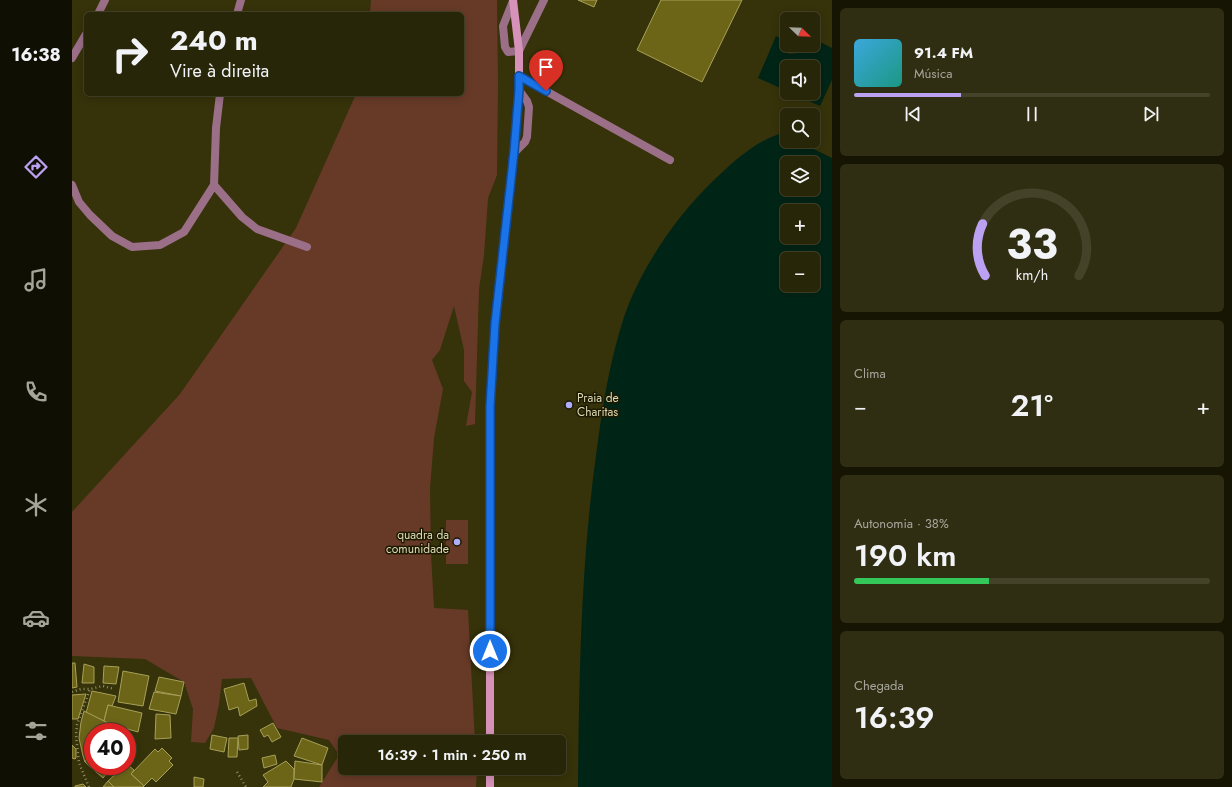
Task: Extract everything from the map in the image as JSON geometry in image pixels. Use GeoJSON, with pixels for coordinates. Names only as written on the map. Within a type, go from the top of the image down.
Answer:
{"type":"FeatureCollection","features":[{"type":"Feature","properties":{"kind":"street"},"geometry":{"type":"LineString","coordinates":[[99,12],[105,0]]}},
{"type":"Feature","properties":{"kind":"street"},"geometry":{"type":"LineString","coordinates":[[238,12],[241,0]]}},
{"type":"Feature","properties":{"kind":"street"},"geometry":{"type":"LineString","coordinates":[[513,0],[503,26],[505,47],[508,52],[519,51]]}},
{"type":"Feature","properties":{"kind":"street"},"geometry":{"type":"LineString","coordinates":[[490,735],[490,407],[495,324],[514,152],[519,90],[519,51],[513,0]]}},
{"type":"Feature","properties":{"kind":"street"},"geometry":{"type":"LineString","coordinates":[[519,51],[544,0]]}},
{"type":"Feature","properties":{"kind":"street"},"geometry":{"type":"LineString","coordinates":[[72,58],[84,37]]}},
{"type":"Feature","properties":{"kind":"street"},"geometry":{"type":"LineString","coordinates":[[519,76],[670,160]]}},
{"type":"Feature","properties":{"kind":"street"},"geometry":{"type":"LineString","coordinates":[[514,152],[525,142],[527,138],[527,101],[519,90]]}},
{"type":"Feature","properties":{"kind":"street"},"geometry":{"type":"LineString","coordinates":[[72,185],[79,202],[90,215],[112,236],[132,247],[160,245],[184,232],[214,185],[216,128],[220,96]]}},
{"type":"Feature","properties":{"kind":"street"},"geometry":{"type":"LineString","coordinates":[[214,185],[242,217],[257,229],[307,247]]}},
{"type":"Feature","properties":{"kind":"street"},"geometry":{"type":"LineString","coordinates":[[490,775],[490,787]]}},
{"type":"Feature","properties":{"kind":"path"},"geometry":{"type":"LineString","coordinates":[[72,692],[81,689],[90,689],[103,686],[114,689]]}},
{"type":"Feature","properties":{"kind":"path"},"geometry":{"type":"LineString","coordinates":[[89,787],[79,764],[76,735],[90,689]]}},
{"type":"Feature","properties":{"kind":"path"},"geometry":{"type":"LineString","coordinates":[[236,772],[246,787]]}},
{"type":"Feature","properties":{"kind":"shaded area"},"geometry":{"type":"Polygon","coordinates":[[[371,0],[497,0],[497,175],[488,198],[484,255],[479,289],[475,424],[466,426],[472,392],[464,381],[464,350],[454,306],[440,350],[432,360],[443,389],[434,438],[430,488],[434,608],[468,610],[475,735],[338,735],[338,754],[329,740],[277,728],[251,678],[222,679],[214,728],[205,743],[191,742],[193,709],[184,682],[145,659],[72,656],[72,512],[180,394],[296,228],[355,96],[464,96],[464,12],[370,12],[371,0]]]}},
{"type":"Feature","properties":{"kind":"shaded area"},"geometry":{"type":"Polygon","coordinates":[[[776,36],[780,38],[780,52],[789,52],[788,54],[820,52],[820,42],[832,48],[832,80],[820,106],[807,100],[820,100],[820,60],[780,60],[780,88],[758,78],[776,36]]]}},
{"type":"Feature","properties":{"kind":"shaded area"},"geometry":{"type":"Polygon","coordinates":[[[779,134],[780,148],[811,148],[832,158],[832,787],[578,787],[580,660],[587,532],[602,415],[611,365],[619,333],[631,299],[640,280],[660,245],[672,228],[698,196],[743,154],[760,143],[779,134]]]}},
{"type":"Feature","properties":{"kind":"shaded area","name":"quadra da comunidade"},"geometry":{"type":"Polygon","coordinates":[[[446,520],[468,520],[468,564],[446,564],[446,520]]]}},
{"type":"Feature","properties":{"kind":"shaded area"},"geometry":{"type":"Polygon","coordinates":[[[338,757],[338,775],[477,775],[476,787],[319,787],[338,757]]]}},
{"type":"Feature","properties":{"kind":"building"},"geometry":{"type":"Polygon","coordinates":[[[578,0],[597,0],[594,7],[578,0]]]}},
{"type":"Feature","properties":{"kind":"building"},"geometry":{"type":"Polygon","coordinates":[[[661,0],[742,0],[702,82],[637,50],[661,0]]]}},
{"type":"Feature","properties":{"kind":"building"},"geometry":{"type":"Polygon","coordinates":[[[72,663],[75,663],[77,687],[72,688],[72,663]]]}},
{"type":"Feature","properties":{"kind":"building"},"geometry":{"type":"Polygon","coordinates":[[[84,664],[94,667],[94,683],[82,683],[84,664]]]}},
{"type":"Feature","properties":{"kind":"building"},"geometry":{"type":"Polygon","coordinates":[[[104,666],[119,667],[116,684],[103,683],[104,666]]]}},
{"type":"Feature","properties":{"kind":"building"},"geometry":{"type":"Polygon","coordinates":[[[123,671],[149,676],[143,706],[118,702],[123,671]]]}},
{"type":"Feature","properties":{"kind":"building"},"geometry":{"type":"Polygon","coordinates":[[[159,677],[184,682],[181,696],[155,691],[159,677]]]}},
{"type":"Feature","properties":{"kind":"building"},"geometry":{"type":"Polygon","coordinates":[[[244,683],[249,701],[256,699],[257,706],[240,716],[238,707],[229,710],[224,689],[244,683]]]}},
{"type":"Feature","properties":{"kind":"building"},"geometry":{"type":"Polygon","coordinates":[[[92,691],[116,696],[112,706],[108,705],[104,721],[86,713],[92,691]]]}},
{"type":"Feature","properties":{"kind":"building"},"geometry":{"type":"Polygon","coordinates":[[[154,692],[181,696],[176,714],[149,709],[154,692]]]}},
{"type":"Feature","properties":{"kind":"building"},"geometry":{"type":"Polygon","coordinates":[[[86,694],[78,719],[72,719],[72,695],[86,694]]]}},
{"type":"Feature","properties":{"kind":"building"},"geometry":{"type":"Polygon","coordinates":[[[108,705],[142,713],[138,732],[136,731],[136,723],[108,723],[104,721],[108,705]]]}},
{"type":"Feature","properties":{"kind":"building"},"geometry":{"type":"Polygon","coordinates":[[[84,711],[106,723],[84,723],[84,759],[79,738],[84,711]]]}},
{"type":"Feature","properties":{"kind":"building"},"geometry":{"type":"Polygon","coordinates":[[[156,714],[170,715],[171,738],[155,739],[156,714]]]}},
{"type":"Feature","properties":{"kind":"building"},"geometry":{"type":"Polygon","coordinates":[[[273,723],[281,737],[272,742],[268,735],[264,737],[260,730],[273,723]]]}},
{"type":"Feature","properties":{"kind":"building"},"geometry":{"type":"Polygon","coordinates":[[[212,735],[227,738],[224,752],[210,749],[212,735]]]}},
{"type":"Feature","properties":{"kind":"building"},"geometry":{"type":"Polygon","coordinates":[[[248,735],[248,749],[239,750],[238,736],[248,735]]]}},
{"type":"Feature","properties":{"kind":"building"},"geometry":{"type":"Polygon","coordinates":[[[229,738],[238,738],[237,757],[228,757],[229,738]]]}},
{"type":"Feature","properties":{"kind":"building"},"geometry":{"type":"Polygon","coordinates":[[[302,738],[328,748],[322,765],[294,756],[302,738]]]}},
{"type":"Feature","properties":{"kind":"building"},"geometry":{"type":"Polygon","coordinates":[[[72,745],[76,749],[75,759],[72,758],[72,745]]]}},
{"type":"Feature","properties":{"kind":"building"},"geometry":{"type":"Polygon","coordinates":[[[162,748],[172,758],[169,761],[173,765],[156,782],[152,778],[144,786],[132,775],[136,775],[136,769],[155,749],[158,752],[162,748]]]}},
{"type":"Feature","properties":{"kind":"building"},"geometry":{"type":"Polygon","coordinates":[[[275,755],[277,764],[264,768],[262,758],[275,755]]]}},
{"type":"Feature","properties":{"kind":"building"},"geometry":{"type":"Polygon","coordinates":[[[286,761],[294,769],[294,779],[291,787],[263,787],[268,782],[263,775],[286,761]]]}},
{"type":"Feature","properties":{"kind":"building"},"geometry":{"type":"Polygon","coordinates":[[[295,761],[322,765],[322,782],[294,779],[295,761]]]}},
{"type":"Feature","properties":{"kind":"building"},"geometry":{"type":"Polygon","coordinates":[[[114,775],[132,775],[144,786],[114,787],[108,781],[114,775]]]}},
{"type":"Feature","properties":{"kind":"building"},"geometry":{"type":"Polygon","coordinates":[[[194,777],[204,779],[203,787],[194,787],[194,777]]]}},
{"type":"Feature","properties":{"kind":"building"},"geometry":{"type":"Polygon","coordinates":[[[108,781],[114,787],[103,787],[108,781]]]}},
{"type":"Feature","properties":{"kind":"building"},"geometry":{"type":"Polygon","coordinates":[[[83,784],[86,787],[75,787],[75,786],[83,784]]]}},
{"type":"Feature","properties":{"kind":"place","name":"Praia de Charitas"},"geometry":{"type":"Point","coordinates":[569,405]}},
{"type":"Feature","properties":{"kind":"place","name":"quadra da comunidade"},"geometry":{"type":"Point","coordinates":[457,542]}},
{"type":"Feature","properties":{"kind":"route"},"geometry":{"type":"LineString","coordinates":[[490,651],[490,407],[495,324],[514,152],[519,76],[546,91]]}}]}
